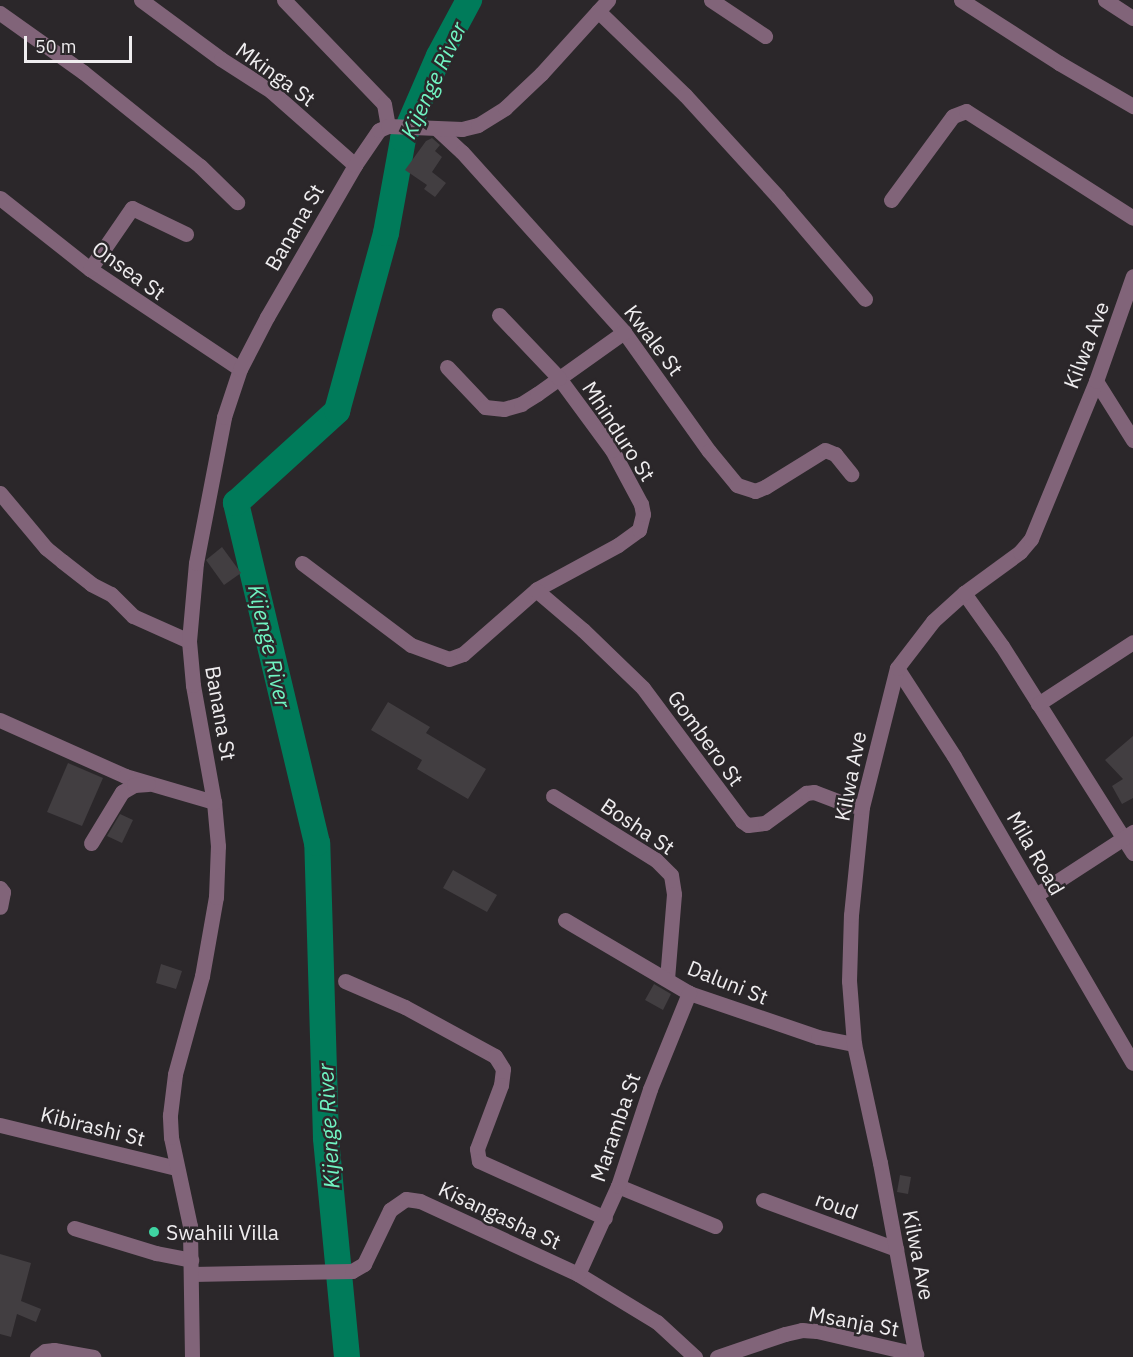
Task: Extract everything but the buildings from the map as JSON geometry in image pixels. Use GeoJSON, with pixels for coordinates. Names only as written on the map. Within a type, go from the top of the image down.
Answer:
{"type":"FeatureCollection","features":[{"type":"Feature","properties":{"kind":"street","name":"Mkinga St"},"geometry":{"type":"LineString","coordinates":[[141,0],[221,59],[271,91],[355,165]]}},
{"type":"Feature","properties":{"kind":"street"},"geometry":{"type":"LineString","coordinates":[[284,0],[384,104],[393,127],[462,129],[477,125],[505,108],[541,74],[603,6],[778,196],[865,299]]}},
{"type":"Feature","properties":{"kind":"street"},"geometry":{"type":"LineString","coordinates":[[711,0],[765,36]]}},
{"type":"Feature","properties":{"kind":"street"},"geometry":{"type":"LineString","coordinates":[[961,0],[1059,63],[1133,106]]}},
{"type":"Feature","properties":{"kind":"street"},"geometry":{"type":"LineString","coordinates":[[1105,0],[1133,18]]}},
{"type":"Feature","properties":{"kind":"street"},"geometry":{"type":"LineString","coordinates":[[0,14],[83,72],[200,166],[237,202]]}},
{"type":"Feature","properties":{"kind":"street"},"geometry":{"type":"LineString","coordinates":[[891,200],[952,116],[966,111],[1133,218]]}},
{"type":"Feature","properties":{"kind":"street","name":"Banana St"},"geometry":{"type":"LineString","coordinates":[[192,1357],[190,1226],[171,1137],[171,1095],[178,1056],[202,976],[216,897],[218,846],[214,802],[196,706],[189,641],[200,540],[224,417],[240,369],[355,165],[379,130],[393,127]]}},
{"type":"Feature","properties":{"kind":"street","name":"Kwale St"},"geometry":{"type":"LineString","coordinates":[[428,128],[462,152],[624,332],[709,451],[737,485],[754,491],[765,487],[825,450],[835,454],[851,474]]}},
{"type":"Feature","properties":{"kind":"street","name":"Onsea St"},"geometry":{"type":"LineString","coordinates":[[0,198],[90,269],[240,369]]}},
{"type":"Feature","properties":{"kind":"street"},"geometry":{"type":"LineString","coordinates":[[90,269],[132,208],[186,234]]}},
{"type":"Feature","properties":{"kind":"street","name":"Kilwa Ave"},"geometry":{"type":"LineString","coordinates":[[916,1356],[854,1044],[849,981],[850,915],[862,807],[897,668],[933,621],[964,593],[1020,552],[1031,539],[1096,381],[1133,276]]}},
{"type":"Feature","properties":{"kind":"street","name":"Mhinduro St"},"geometry":{"type":"LineString","coordinates":[[302,563],[411,645],[449,659],[463,654],[536,590],[635,535],[639,530],[643,514],[636,494],[612,450],[559,378],[499,315]]}},
{"type":"Feature","properties":{"kind":"street"},"geometry":{"type":"LineString","coordinates":[[447,367],[484,407],[494,409],[521,404],[624,332]]}},
{"type":"Feature","properties":{"kind":"street"},"geometry":{"type":"LineString","coordinates":[[1096,381],[1133,440]]}},
{"type":"Feature","properties":{"kind":"street"},"geometry":{"type":"LineString","coordinates":[[0,493],[46,548],[86,580],[111,594],[133,616],[189,641]]}},
{"type":"Feature","properties":{"kind":"street","name":"Gombero St"},"geometry":{"type":"LineString","coordinates":[[536,590],[597,643],[643,688],[742,821],[748,825],[765,823],[806,793],[814,792],[862,807]]}},
{"type":"Feature","properties":{"kind":"street"},"geometry":{"type":"LineString","coordinates":[[964,593],[1002,646],[1038,704],[1127,835],[1133,853]]}},
{"type":"Feature","properties":{"kind":"street"},"geometry":{"type":"LineString","coordinates":[[1038,704],[1133,642]]}},
{"type":"Feature","properties":{"kind":"street","name":"Mila Road"},"geometry":{"type":"LineString","coordinates":[[897,668],[928,713],[1036,895],[1127,1039],[1133,1063]]}},
{"type":"Feature","properties":{"kind":"street"},"geometry":{"type":"LineString","coordinates":[[0,720],[148,784],[214,802]]}},
{"type":"Feature","properties":{"kind":"street"},"geometry":{"type":"LineString","coordinates":[[91,843],[122,792],[134,785],[148,784]]}},
{"type":"Feature","properties":{"kind":"street","name":"Bosha St"},"geometry":{"type":"LineString","coordinates":[[553,796],[656,860],[671,875],[674,894],[666,959],[667,979]]}},
{"type":"Feature","properties":{"kind":"street"},"geometry":{"type":"LineString","coordinates":[[1036,895],[1127,835]]}},
{"type":"Feature","properties":{"kind":"street"},"geometry":{"type":"LineString","coordinates":[[0,888],[3,892],[0,907]]}},
{"type":"Feature","properties":{"kind":"street","name":"Daluni St"},"geometry":{"type":"LineString","coordinates":[[565,920],[688,993],[818,1037],[854,1044]]}},
{"type":"Feature","properties":{"kind":"street"},"geometry":{"type":"LineString","coordinates":[[345,981],[405,1007],[495,1056],[503,1069],[501,1085],[477,1149],[479,1161],[605,1218]]}},
{"type":"Feature","properties":{"kind":"street","name":"Maramba St"},"geometry":{"type":"LineString","coordinates":[[578,1274],[618,1186],[650,1089],[688,993]]}},
{"type":"Feature","properties":{"kind":"street","name":"Kibirashi St"},"geometry":{"type":"LineString","coordinates":[[1,1130],[176,1168]]}},
{"type":"Feature","properties":{"kind":"street"},"geometry":{"type":"LineString","coordinates":[[618,1186],[715,1226]]}},
{"type":"Feature","properties":{"kind":"street","name":"Kisangasha St"},"geometry":{"type":"LineString","coordinates":[[191,1267],[357,1270],[364,1264],[390,1210],[406,1199],[420,1201],[578,1274],[657,1322],[695,1357]]}},
{"type":"Feature","properties":{"kind":"street","name":"roud"},"geometry":{"type":"LineString","coordinates":[[764,1200],[896,1249]]}},
{"type":"Feature","properties":{"kind":"street"},"geometry":{"type":"LineString","coordinates":[[74,1228],[156,1253],[191,1267]]}},
{"type":"Feature","properties":{"kind":"street","name":"Msanja St"},"geometry":{"type":"LineString","coordinates":[[717,1357],[802,1330],[817,1331],[916,1356]]}},
{"type":"Feature","properties":{"kind":"street"},"geometry":{"type":"LineString","coordinates":[[36,1357],[45,1351],[54,1350],[93,1357]]}},
{"type":"Feature","properties":{"kind":"waterway","name":"Kijenge River"},"geometry":{"type":"LineString","coordinates":[[347,1357],[326,1138],[317,843],[236,503],[337,411],[386,233],[403,139],[439,56],[469,0]]}},
{"type":"Feature","properties":{"kind":"place","name":"Swahili Villa"},"geometry":{"type":"Point","coordinates":[154,1232]}}]}
